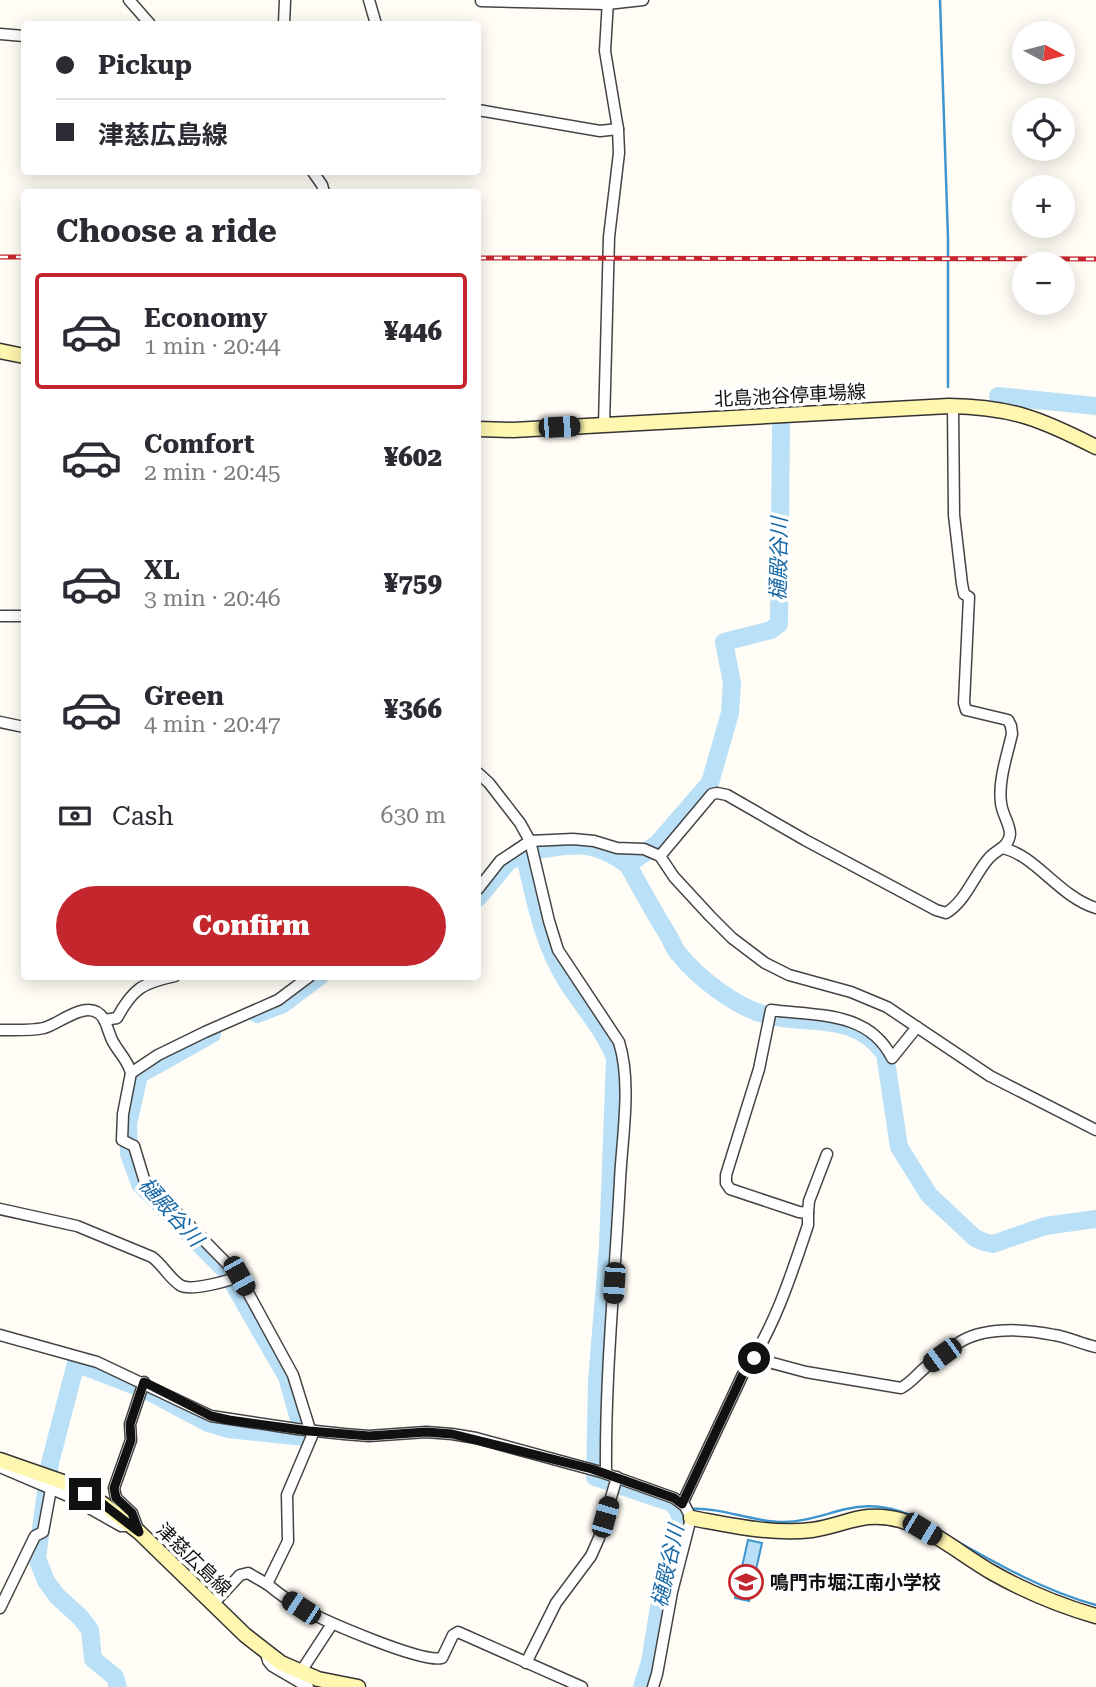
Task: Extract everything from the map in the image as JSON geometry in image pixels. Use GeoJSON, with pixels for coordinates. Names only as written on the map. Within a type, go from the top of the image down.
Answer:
{"type":"FeatureCollection","features":[{"type":"Feature","properties":{"kind":"main road"},"geometry":{"type":"LineString","coordinates":[[0,351],[21,355]]}},
{"type":"Feature","properties":{"kind":"main road","name":"北島池谷停車場線"},"geometry":{"type":"LineString","coordinates":[[481,429],[513,430],[985,406],[1026,415],[1096,447]]}},
{"type":"Feature","properties":{"kind":"main road","name":"津慈広島線"},"geometry":{"type":"LineString","coordinates":[[0,1460],[66,1483],[103,1504],[135,1529],[266,1653],[300,1673],[358,1687]]}},
{"type":"Feature","properties":{"kind":"main road"},"geometry":{"type":"LineString","coordinates":[[687,1510],[745,1527],[789,1531],[814,1530],[852,1519],[878,1516],[902,1521],[922,1529],[994,1574],[1060,1604],[1096,1616]]}},
{"type":"Feature","properties":{"kind":"street"},"geometry":{"type":"LineString","coordinates":[[130,0],[139,5],[148,21]]}},
{"type":"Feature","properties":{"kind":"street"},"geometry":{"type":"LineString","coordinates":[[284,21],[285,0]]}},
{"type":"Feature","properties":{"kind":"street"},"geometry":{"type":"LineString","coordinates":[[369,0],[375,21]]}},
{"type":"Feature","properties":{"kind":"street"},"geometry":{"type":"LineString","coordinates":[[481,1],[643,0]]}},
{"type":"Feature","properties":{"kind":"street"},"geometry":{"type":"LineString","coordinates":[[604,425],[609,237],[618,153],[618,129],[605,51],[608,2]]}},
{"type":"Feature","properties":{"kind":"street"},"geometry":{"type":"LineString","coordinates":[[0,34],[21,36]]}},
{"type":"Feature","properties":{"kind":"street"},"geometry":{"type":"LineString","coordinates":[[481,111],[600,131],[618,129]]}},
{"type":"Feature","properties":{"kind":"street"},"geometry":{"type":"LineString","coordinates":[[652,853],[712,794],[727,795],[804,840],[946,913],[955,907],[990,856],[1002,848],[1010,837],[1000,794],[1012,734],[1011,726],[1008,720],[966,710],[964,703],[969,597],[964,594],[962,584],[954,515],[953,406]]}},
{"type":"Feature","properties":{"kind":"street"},"geometry":{"type":"LineString","coordinates":[[0,616],[21,616]]}},
{"type":"Feature","properties":{"kind":"street"},"geometry":{"type":"LineString","coordinates":[[0,722],[21,726]]}},
{"type":"Feature","properties":{"kind":"street"},"geometry":{"type":"LineString","coordinates":[[481,776],[520,823],[532,848],[558,950],[619,1042],[623,1055],[623,1120],[605,1412],[604,1473],[595,1547],[556,1603],[526,1662]]}},
{"type":"Feature","properties":{"kind":"street"},"geometry":{"type":"LineString","coordinates":[[481,885],[500,861],[532,848],[573,839],[652,853],[732,938],[765,963],[789,975],[887,1007],[990,1076],[1096,1130]]}},
{"type":"Feature","properties":{"kind":"street"},"geometry":{"type":"LineString","coordinates":[[1002,848],[1016,851],[1063,892],[1084,905],[1096,908]]}},
{"type":"Feature","properties":{"kind":"street"},"geometry":{"type":"LineString","coordinates":[[135,1071],[111,1039],[109,1019],[137,988],[155,980]]}},
{"type":"Feature","properties":{"kind":"street"},"geometry":{"type":"LineString","coordinates":[[304,1430],[309,1424],[293,1375],[234,1279],[144,1179],[136,1150],[121,1134],[123,1114],[135,1071],[158,1055],[205,1031],[278,1000],[305,980]]}},
{"type":"Feature","properties":{"kind":"street"},"geometry":{"type":"LineString","coordinates":[[808,1213],[730,1189],[726,1183],[726,1175],[759,1069],[771,1010],[850,1021],[876,1034],[885,1042],[892,1058],[917,1027]]}},
{"type":"Feature","properties":{"kind":"street"},"geometry":{"type":"LineString","coordinates":[[0,1030],[46,1028],[76,1012],[88,1011],[109,1019]]}},
{"type":"Feature","properties":{"kind":"street"},"geometry":{"type":"LineString","coordinates":[[653,1687],[660,1664],[687,1510],[738,1384],[754,1358],[780,1303],[808,1225],[808,1201],[827,1154]]}},
{"type":"Feature","properties":{"kind":"street"},"geometry":{"type":"LineString","coordinates":[[0,1209],[77,1226],[152,1257],[162,1264],[180,1286],[188,1288],[234,1279]]}},
{"type":"Feature","properties":{"kind":"street"},"geometry":{"type":"LineString","coordinates":[[754,1358],[806,1372],[901,1388],[960,1342],[975,1335],[1033,1332],[1056,1335],[1096,1348]]}},
{"type":"Feature","properties":{"kind":"street"},"geometry":{"type":"LineString","coordinates":[[0,1335],[97,1362],[211,1416],[304,1430],[369,1436],[426,1432],[452,1434],[604,1473],[674,1498],[687,1510]]}},
{"type":"Feature","properties":{"kind":"street"},"geometry":{"type":"LineString","coordinates":[[0,1467],[92,1507],[121,1526],[135,1529],[132,1513],[116,1498],[114,1488],[131,1440],[130,1424],[144,1382]]}},
{"type":"Feature","properties":{"kind":"street"},"geometry":{"type":"LineString","coordinates":[[267,1584],[288,1541],[287,1495],[312,1436],[304,1430]]}},
{"type":"Feature","properties":{"kind":"street"},"geometry":{"type":"LineString","coordinates":[[0,1608],[35,1536],[43,1532],[51,1489]]}},
{"type":"Feature","properties":{"kind":"street"},"geometry":{"type":"LineString","coordinates":[[214,1604],[240,1574],[248,1573],[301,1608],[332,1624],[415,1655],[437,1660],[442,1658],[453,1635],[458,1632],[582,1687]]}},
{"type":"Feature","properties":{"kind":"street"},"geometry":{"type":"LineString","coordinates":[[300,1673],[332,1624]]}},
{"type":"Feature","properties":{"kind":"street"},"geometry":{"type":"LineString","coordinates":[[266,1653],[272,1666],[308,1687]]}},
{"type":"Feature","properties":{"kind":"water"},"geometry":{"type":"Polygon","coordinates":[[[748,1540],[762,1543],[749,1601],[735,1598],[748,1540]]]}},
{"type":"Feature","properties":{"kind":"waterway"},"geometry":{"type":"LineString","coordinates":[[940,0],[948,238],[948,387]]}},
{"type":"Feature","properties":{"kind":"waterway","name":"樋殿谷川"},"geometry":{"type":"LineString","coordinates":[[998,396],[1096,406]]}},
{"type":"Feature","properties":{"kind":"waterway","name":"樋殿谷川"},"geometry":{"type":"LineString","coordinates":[[781,427],[779,624],[771,630],[724,642],[732,683],[730,713],[710,783],[658,843],[628,865],[677,952],[696,973],[718,990],[742,1005],[766,1015],[846,1026],[873,1040],[885,1054],[899,1147],[929,1195],[975,1238],[993,1244],[1045,1226],[1096,1219]]}},
{"type":"Feature","properties":{"kind":"waterway","name":"樋殿谷川"},"geometry":{"type":"LineString","coordinates":[[628,865],[601,850],[578,845],[524,852],[540,918],[551,950],[566,980],[599,1027],[615,1058],[608,1246],[597,1381],[595,1477],[672,1503],[679,1512],[680,1519],[660,1601],[650,1662],[642,1687]]}},
{"type":"Feature","properties":{"kind":"waterway","name":"樋殿谷川"},"geometry":{"type":"LineString","coordinates":[[481,894],[508,862],[524,852]]}},
{"type":"Feature","properties":{"kind":"waterway","name":"樋殿谷川"},"geometry":{"type":"LineString","coordinates":[[257,1014],[283,1004],[315,980]]}},
{"type":"Feature","properties":{"kind":"waterway","name":"樋殿谷川"},"geometry":{"type":"LineString","coordinates":[[118,1687],[115,1677],[93,1659],[90,1630],[57,1596],[46,1581],[37,1558],[50,1463],[76,1363],[146,1390],[208,1423],[228,1429],[304,1437],[287,1377],[226,1271],[140,1184],[129,1154],[128,1124],[139,1075],[212,1034]]}},
{"type":"Feature","properties":{"kind":"waterway"},"geometry":{"type":"LineString","coordinates":[[691,1509],[791,1522],[846,1509],[874,1506],[900,1511],[948,1536]]}},
{"type":"Feature","properties":{"kind":"waterway"},"geometry":{"type":"LineString","coordinates":[[953,1539],[1040,1585],[1096,1605]]}},
{"type":"Feature","properties":{"kind":"railway"},"geometry":{"type":"LineString","coordinates":[[0,257],[21,257]]}},
{"type":"Feature","properties":{"kind":"railway"},"geometry":{"type":"LineString","coordinates":[[481,258],[1096,259]]}},
{"type":"Feature","properties":{"kind":"place","name":"鳴門市堀江南小学校"},"geometry":{"type":"Point","coordinates":[746,1582]}},
{"type":"Feature","properties":{"kind":"route"},"geometry":{"type":"LineString","coordinates":[[85,1494],[103,1504],[139,1532],[132,1513],[116,1498],[114,1488],[131,1440],[130,1424],[144,1382],[211,1416],[229,1420],[369,1436],[426,1432],[476,1438],[617,1477],[674,1498],[682,1504],[743,1374],[754,1358]]}}]}
